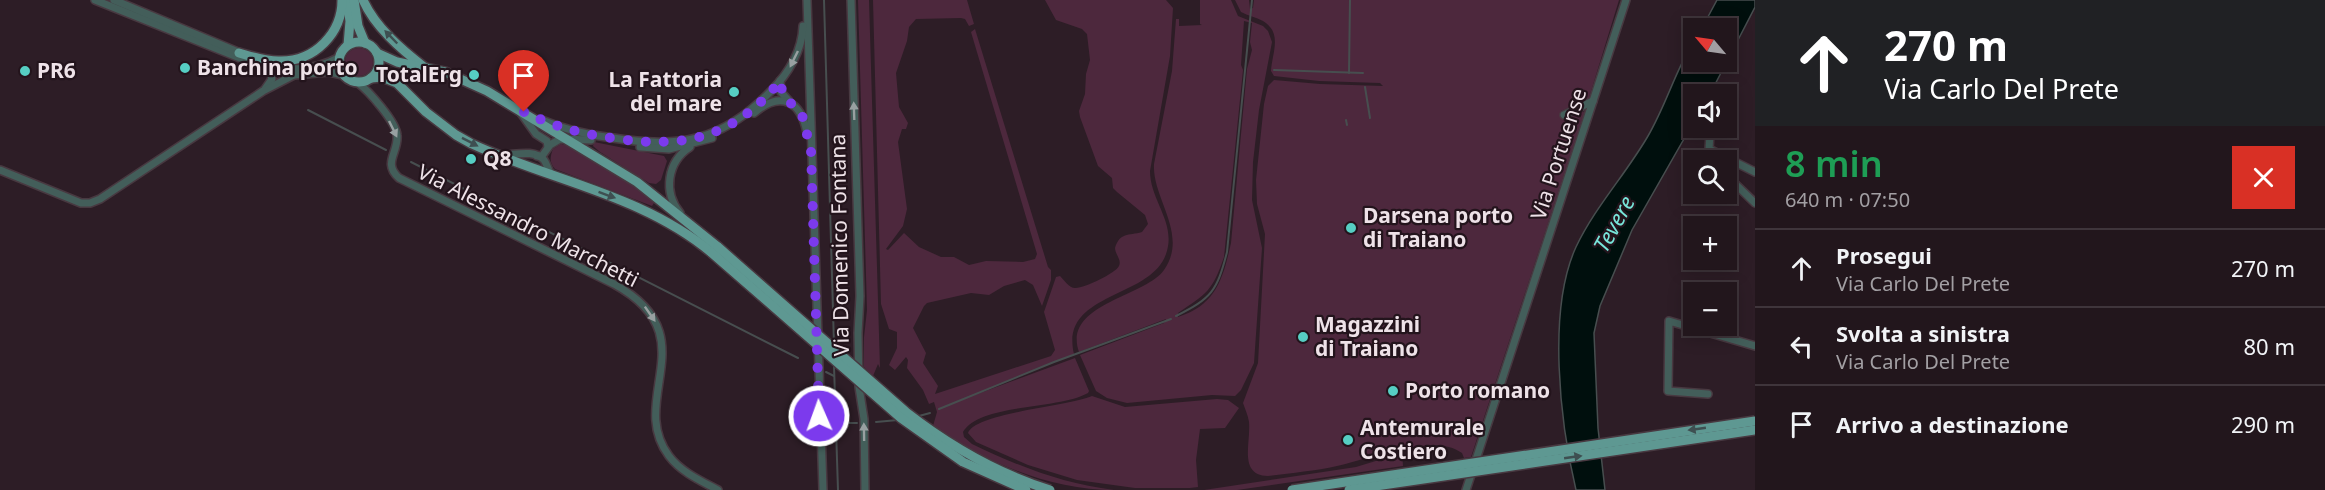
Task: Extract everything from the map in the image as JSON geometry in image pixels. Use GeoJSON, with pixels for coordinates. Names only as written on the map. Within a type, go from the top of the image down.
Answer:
{"type":"FeatureCollection","features":[{"type":"Feature","properties":{"kind":"main road"},"geometry":{"type":"LineString","coordinates":[[239,52],[280,62],[304,57],[314,52],[325,43],[334,30],[339,19],[342,0]]}},
{"type":"Feature","properties":{"kind":"main road"},"geometry":{"type":"LineString","coordinates":[[347,0],[350,21],[348,45],[340,57],[340,68],[349,80],[358,82],[382,77],[397,83],[426,112],[456,135],[495,154],[660,216],[715,250],[937,436],[993,468],[1050,490]]}},
{"type":"Feature","properties":{"kind":"main road"},"geometry":{"type":"LineString","coordinates":[[354,0],[358,26],[365,43],[377,53],[397,62],[459,77],[512,106],[638,182],[688,221],[715,250],[901,418],[963,462],[1026,490]]}},
{"type":"Feature","properties":{"kind":"main road"},"geometry":{"type":"LineString","coordinates":[[363,0],[376,21],[406,53],[426,68]]}},
{"type":"Feature","properties":{"kind":"main road"},"geometry":{"type":"LineString","coordinates":[[348,45],[358,42],[365,43]]}},
{"type":"Feature","properties":{"kind":"main road"},"geometry":{"type":"LineString","coordinates":[[371,78],[379,67],[377,53]]}},
{"type":"Feature","properties":{"kind":"main road"},"geometry":{"type":"LineString","coordinates":[[1292,490],[1755,421]]}},
{"type":"Feature","properties":{"kind":"main road"},"geometry":{"type":"LineString","coordinates":[[1349,490],[1755,430]]}},
{"type":"Feature","properties":{"kind":"main road"},"geometry":{"type":"LineString","coordinates":[[1306,490],[1318,486]]}},
{"type":"Feature","properties":{"kind":"street"},"geometry":{"type":"LineString","coordinates":[[95,0],[270,70],[294,75],[329,72],[343,75]]}},
{"type":"Feature","properties":{"kind":"street"},"geometry":{"type":"LineString","coordinates":[[114,0],[267,65],[293,70],[327,64],[340,57]]}},
{"type":"Feature","properties":{"kind":"street","name":"Via Domenico Fontana"},"geometry":{"type":"LineString","coordinates":[[851,0],[860,296],[859,387],[864,419],[865,490]]}},
{"type":"Feature","properties":{"kind":"street","name":"Via Portuense"},"geometry":{"type":"LineString","coordinates":[[1466,490],[1626,0]]}},
{"type":"Feature","properties":{"kind":"street"},"geometry":{"type":"LineString","coordinates":[[512,106],[549,123],[584,134],[669,144],[703,136],[732,124],[760,102],[780,81],[794,60],[801,44],[807,1]]}},
{"type":"Feature","properties":{"kind":"street"},"geometry":{"type":"LineString","coordinates":[[807,1],[822,490]]}},
{"type":"Feature","properties":{"kind":"street"},"geometry":{"type":"LineString","coordinates":[[263,91],[272,79],[270,70]]}},
{"type":"Feature","properties":{"kind":"street"},"geometry":{"type":"LineString","coordinates":[[0,170],[73,200],[90,203],[263,91],[294,75]]}},
{"type":"Feature","properties":{"kind":"street"},"geometry":{"type":"LineString","coordinates":[[780,81],[781,92],[802,115],[811,150]]}},
{"type":"Feature","properties":{"kind":"street","name":"Via Alessandro Marchetti"},"geometry":{"type":"LineString","coordinates":[[358,82],[368,90],[396,129],[397,140],[391,163],[393,172],[399,178],[614,284],[645,308],[659,330],[663,349],[656,413],[660,439],[677,465],[718,490]]}},
{"type":"Feature","properties":{"kind":"street"},"geometry":{"type":"LineString","coordinates":[[537,156],[542,156],[556,141],[585,139],[653,149],[669,149],[696,143],[734,127],[764,106],[777,101],[789,101]]}},
{"type":"Feature","properties":{"kind":"street"},"geometry":{"type":"LineString","coordinates":[[1564,115],[1593,101]]}},
{"type":"Feature","properties":{"kind":"street"},"geometry":{"type":"LineString","coordinates":[[512,106],[523,115],[536,134],[547,141],[548,147]]}},
{"type":"Feature","properties":{"kind":"street"},"geometry":{"type":"LineString","coordinates":[[1710,138],[1709,149],[1755,172]]}},
{"type":"Feature","properties":{"kind":"street"},"geometry":{"type":"LineString","coordinates":[[688,221],[672,200],[670,177],[681,154],[696,143]]}},
{"type":"Feature","properties":{"kind":"street"},"geometry":{"type":"LineString","coordinates":[[495,154],[524,153],[537,156],[544,160],[550,173],[554,176]]}},
{"type":"Feature","properties":{"kind":"street"},"geometry":{"type":"LineString","coordinates":[[1737,186],[1755,203]]}},
{"type":"Feature","properties":{"kind":"street"},"geometry":{"type":"LineString","coordinates":[[1708,394],[1668,391],[1669,321],[1755,346]]}},
{"type":"Feature","properties":{"kind":"shaded area"},"geometry":{"type":"Polygon","coordinates":[[[858,0],[869,0],[880,368],[878,364],[873,376],[864,367],[867,310],[858,0]]]}},
{"type":"Feature","properties":{"kind":"shaded area"},"geometry":{"type":"Polygon","coordinates":[[[873,0],[967,0],[974,24],[969,26],[965,19],[961,18],[916,19],[909,27],[907,41],[896,73],[899,107],[908,123],[906,129],[902,129],[898,142],[907,209],[903,226],[886,249],[888,250],[904,233],[919,247],[941,257],[954,257],[969,265],[986,261],[1023,262],[1035,259],[1037,254],[971,32],[975,29],[1048,267],[1051,270],[1051,280],[1042,306],[1033,285],[1025,280],[1004,286],[989,295],[971,293],[927,303],[924,306],[913,328],[926,353],[923,363],[938,386],[935,394],[1051,356],[1055,350],[1044,312],[1056,277],[1060,276],[1073,288],[1079,288],[1106,276],[1119,266],[1120,262],[1115,248],[1119,239],[1142,232],[1148,224],[1145,215],[1113,188],[1112,178],[1098,166],[1080,117],[1079,111],[1085,94],[1086,74],[1090,60],[1087,34],[1082,29],[1056,20],[1045,0],[1166,0],[1173,8],[1170,56],[1150,171],[1151,182],[1168,232],[1166,254],[1157,269],[1143,280],[1093,307],[1080,319],[1073,334],[1074,354],[972,396],[1075,358],[1088,393],[1058,402],[985,416],[972,423],[963,432],[964,437],[972,444],[1024,467],[1059,479],[1114,490],[1090,489],[1042,479],[1019,472],[974,451],[933,426],[937,412],[934,402],[929,404],[923,390],[907,368],[906,357],[895,370],[889,365],[897,348],[897,332],[889,329],[881,304],[873,0]]]}},
{"type":"Feature","properties":{"kind":"shaded area"},"geometry":{"type":"Polygon","coordinates":[[[1200,0],[1231,0],[1238,16],[1263,26],[1268,31],[1272,42],[1259,110],[1253,162],[1252,200],[1262,248],[1254,363],[1241,390],[1235,396],[1212,395],[1127,403],[1107,398],[1096,391],[1080,355],[1164,323],[1166,319],[1079,352],[1077,336],[1082,323],[1093,312],[1154,279],[1164,270],[1171,257],[1173,243],[1171,230],[1158,190],[1154,164],[1172,71],[1176,19],[1179,19],[1179,26],[1202,25],[1200,24],[1200,0]],[[1244,21],[1241,65],[1243,70],[1224,257],[1212,285],[1196,301],[1178,313],[1178,317],[1191,312],[1209,298],[1216,289],[1225,268],[1231,243],[1247,69],[1252,50],[1250,42],[1252,23],[1244,21]]]}},
{"type":"Feature","properties":{"kind":"shaded area"},"geometry":{"type":"Polygon","coordinates":[[[1235,0],[1249,0],[1250,9],[1253,8],[1254,0],[1619,0],[1589,98],[1561,111],[1565,119],[1585,111],[1471,457],[1464,458],[1462,453],[1450,447],[1435,445],[1401,449],[1329,468],[1268,476],[1259,474],[1249,464],[1249,422],[1243,403],[1258,363],[1265,234],[1257,204],[1256,180],[1268,86],[1274,80],[1383,86],[1380,83],[1319,81],[1274,76],[1271,71],[1275,44],[1273,31],[1263,21],[1241,12],[1235,0]]]}},
{"type":"Feature","properties":{"kind":"shaded area"},"geometry":{"type":"Polygon","coordinates":[[[359,48],[369,52],[373,62],[369,72],[359,76],[349,72],[345,62],[349,52],[359,48]]]}},
{"type":"Feature","properties":{"kind":"shaded area"},"geometry":{"type":"Polygon","coordinates":[[[594,142],[664,156],[667,161],[661,180],[656,184],[649,183],[600,152],[593,146],[594,142]]]}},
{"type":"Feature","properties":{"kind":"shaded area"},"geometry":{"type":"Polygon","coordinates":[[[561,144],[570,146],[656,200],[652,206],[555,169],[551,162],[551,155],[553,149],[561,144]]]}},
{"type":"Feature","properties":{"kind":"shaded area"},"geometry":{"type":"Polygon","coordinates":[[[1092,396],[1125,407],[1217,399],[1228,400],[1239,408],[1225,428],[1200,429],[1196,460],[1198,487],[1190,488],[1135,488],[1077,480],[1028,465],[976,442],[968,433],[974,426],[987,420],[1092,396]]]}},
{"type":"Feature","properties":{"kind":"shaded area"},"geometry":{"type":"Polygon","coordinates":[[[1402,453],[1403,466],[1237,490],[1204,490],[1356,467],[1402,453]]]}},
{"type":"Feature","properties":{"kind":"water"},"geometry":{"type":"Polygon","coordinates":[[[1717,0],[1755,0],[1755,7],[1737,42],[1737,18],[1707,18],[1717,0]]]}},
{"type":"Feature","properties":{"kind":"water","name":"Tevere"},"geometry":{"type":"Polygon","coordinates":[[[1683,61],[1683,72],[1721,72],[1715,84],[1683,84],[1684,138],[1632,230],[1600,306],[1594,333],[1598,428],[1605,490],[1576,490],[1565,433],[1559,367],[1559,334],[1567,273],[1584,232],[1648,136],[1683,61]]]}},
{"type":"Feature","properties":{"kind":"waterway"},"geometry":{"type":"LineString","coordinates":[[824,0],[834,345]]}},
{"type":"Feature","properties":{"kind":"waterway"},"geometry":{"type":"LineString","coordinates":[[1176,316],[1198,304],[1211,292],[1220,276],[1227,252],[1252,0]]}},
{"type":"Feature","properties":{"kind":"waterway"},"geometry":{"type":"LineString","coordinates":[[1349,73],[1350,0]]}},
{"type":"Feature","properties":{"kind":"waterway"},"geometry":{"type":"LineString","coordinates":[[1274,70],[1363,73]]}},
{"type":"Feature","properties":{"kind":"waterway"},"geometry":{"type":"LineString","coordinates":[[1365,87],[1370,118]]}},
{"type":"Feature","properties":{"kind":"waterway"},"geometry":{"type":"LineString","coordinates":[[308,110],[386,150]]}},
{"type":"Feature","properties":{"kind":"waterway"},"geometry":{"type":"LineString","coordinates":[[1346,120],[1347,125]]}},
{"type":"Feature","properties":{"kind":"waterway"},"geometry":{"type":"LineString","coordinates":[[411,162],[798,358]]}},
{"type":"Feature","properties":{"kind":"waterway"},"geometry":{"type":"LineString","coordinates":[[939,409],[1054,362],[1171,319]]}},
{"type":"Feature","properties":{"kind":"waterway"},"geometry":{"type":"LineString","coordinates":[[834,366],[838,490]]}},
{"type":"Feature","properties":{"kind":"waterway"},"geometry":{"type":"LineString","coordinates":[[826,372],[834,376]]}},
{"type":"Feature","properties":{"kind":"waterway"},"geometry":{"type":"LineString","coordinates":[[919,416],[930,413]]}},
{"type":"Feature","properties":{"kind":"waterway"},"geometry":{"type":"LineString","coordinates":[[876,422],[898,420]]}},
{"type":"Feature","properties":{"kind":"waterway"},"geometry":{"type":"LineString","coordinates":[[836,423],[857,423]]}},
{"type":"Feature","properties":{"kind":"place","name":"Banchina porto"},"geometry":{"type":"Point","coordinates":[185,68]}},
{"type":"Feature","properties":{"kind":"place","name":"PR6"},"geometry":{"type":"Point","coordinates":[25,71]}},
{"type":"Feature","properties":{"kind":"place","name":"TotalErg"},"geometry":{"type":"Point","coordinates":[474,75]}},
{"type":"Feature","properties":{"kind":"place","name":"La Fattoria del mare"},"geometry":{"type":"Point","coordinates":[734,92]}},
{"type":"Feature","properties":{"kind":"place","name":"Q8"},"geometry":{"type":"Point","coordinates":[471,159]}},
{"type":"Feature","properties":{"kind":"place","name":"Darsena porto di Traiano"},"geometry":{"type":"Point","coordinates":[1351,228]}},
{"type":"Feature","properties":{"kind":"place","name":"Magazzini di Traiano"},"geometry":{"type":"Point","coordinates":[1303,337]}},
{"type":"Feature","properties":{"kind":"place","name":"Porto romano"},"geometry":{"type":"Point","coordinates":[1393,391]}},
{"type":"Feature","properties":{"kind":"place","name":"Antemurale Costiero"},"geometry":{"type":"Point","coordinates":[1348,440]}},
{"type":"Feature","properties":{"kind":"route"},"geometry":{"type":"LineString","coordinates":[[524,112],[584,134],[669,144],[703,136],[732,124],[760,102],[780,81],[781,92],[802,115],[811,150],[819,416]]}}]}
